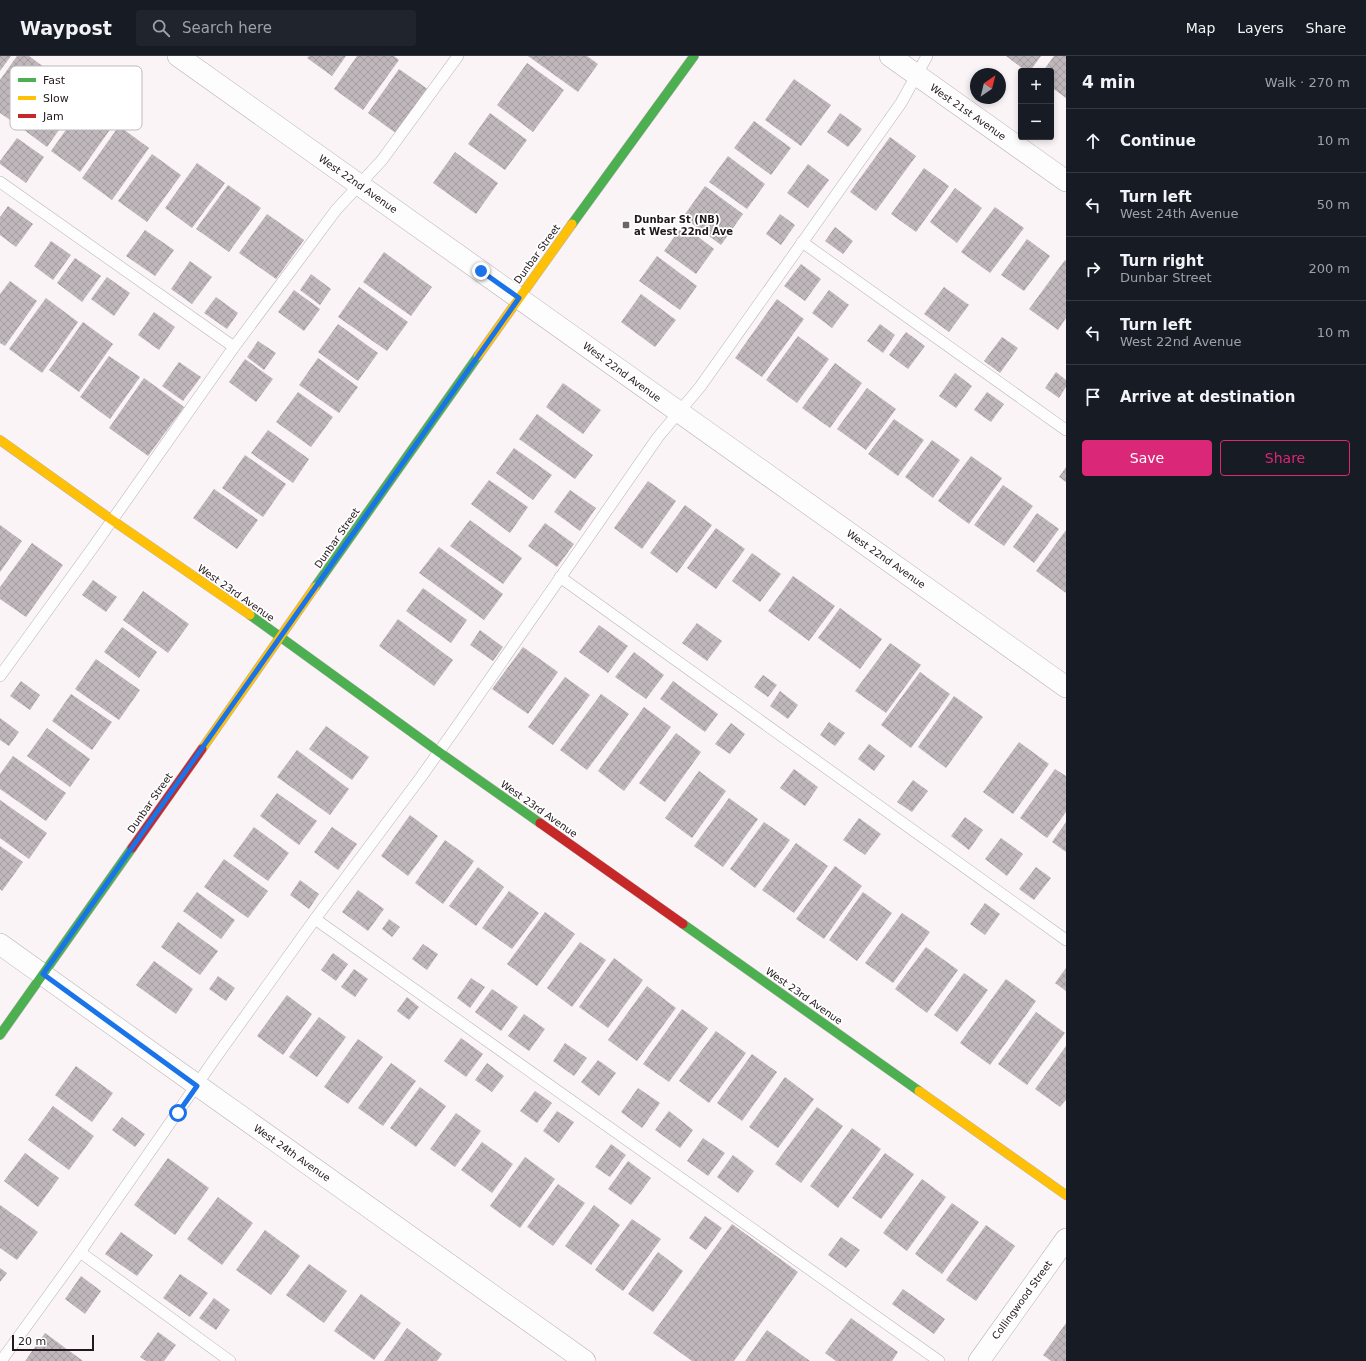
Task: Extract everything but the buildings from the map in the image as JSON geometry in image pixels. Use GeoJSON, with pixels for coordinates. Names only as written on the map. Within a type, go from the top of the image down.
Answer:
{"type":"FeatureCollection","features":[{"type":"Feature","properties":{"kind":"street","name":"West 22nd Avenue"},"geometry":{"type":"LineString","coordinates":[[178,56],[1066,687]]}},
{"type":"Feature","properties":{"kind":"street","name":"Dunbar Street"},"geometry":{"type":"LineString","coordinates":[[0,1035],[519,298],[694,56]]}},
{"type":"Feature","properties":{"kind":"street","name":"West 21st Avenue"},"geometry":{"type":"LineString","coordinates":[[890,56],[1066,181]]}},
{"type":"Feature","properties":{"kind":"street","name":"West 23rd Avenue"},"geometry":{"type":"LineString","coordinates":[[0,440],[112,520],[281,637],[439,752],[1066,1195]]}},
{"type":"Feature","properties":{"kind":"street","name":"West 24th Avenue"},"geometry":{"type":"LineString","coordinates":[[0,944],[197,1086],[585,1361]]}},
{"type":"Feature","properties":{"kind":"street","name":"Collingwood Street"},"geometry":{"type":"LineString","coordinates":[[979,1361],[1066,1239]]}},
{"type":"Feature","properties":{"kind":"lane"},"geometry":{"type":"LineString","coordinates":[[0,676],[234,347],[336,210],[382,160],[458,56]]}},
{"type":"Feature","properties":{"kind":"lane"},"geometry":{"type":"LineString","coordinates":[[1,1361],[80,1252],[315,919],[439,752],[658,437],[700,387],[901,103],[927,56]]}},
{"type":"Feature","properties":{"kind":"lane"},"geometry":{"type":"LineString","coordinates":[[0,182],[234,347]]}},
{"type":"Feature","properties":{"kind":"lane"},"geometry":{"type":"LineString","coordinates":[[802,242],[1066,430]]}},
{"type":"Feature","properties":{"kind":"lane"},"geometry":{"type":"LineString","coordinates":[[560,577],[1066,940]]}},
{"type":"Feature","properties":{"kind":"lane"},"geometry":{"type":"LineString","coordinates":[[315,919],[939,1361]]}},
{"type":"Feature","properties":{"kind":"lane"},"geometry":{"type":"LineString","coordinates":[[80,1252],[230,1361]]}},
{"type":"Feature","properties":{"kind":"traffic: fast"},"geometry":{"type":"LineString","coordinates":[[572,224],[694,56]]}},
{"type":"Feature","properties":{"kind":"traffic: fast"},"geometry":{"type":"LineString","coordinates":[[315,587],[478,356]]}},
{"type":"Feature","properties":{"kind":"traffic: fast"},"geometry":{"type":"LineString","coordinates":[[250,615],[540,823]]}},
{"type":"Feature","properties":{"kind":"traffic: fast"},"geometry":{"type":"LineString","coordinates":[[0,1035],[132,848]]}},
{"type":"Feature","properties":{"kind":"traffic: fast"},"geometry":{"type":"LineString","coordinates":[[683,924],[919,1091]]}},
{"type":"Feature","properties":{"kind":"traffic: slow"},"geometry":{"type":"LineString","coordinates":[[478,356],[572,224]]}},
{"type":"Feature","properties":{"kind":"traffic: slow"},"geometry":{"type":"LineString","coordinates":[[0,440],[112,520],[250,615]]}},
{"type":"Feature","properties":{"kind":"traffic: slow"},"geometry":{"type":"LineString","coordinates":[[202,749],[315,587]]}},
{"type":"Feature","properties":{"kind":"traffic: slow"},"geometry":{"type":"LineString","coordinates":[[919,1091],[1066,1195]]}},
{"type":"Feature","properties":{"kind":"traffic: jam"},"geometry":{"type":"LineString","coordinates":[[132,848],[202,749]]}},
{"type":"Feature","properties":{"kind":"traffic: jam"},"geometry":{"type":"LineString","coordinates":[[540,823],[683,924]]}},
{"type":"Feature","properties":{"kind":"place","name":"Dunbar St (NB) at West 22nd Ave"},"geometry":{"type":"Point","coordinates":[626,225]}},
{"type":"Feature","properties":{"kind":"route"},"geometry":{"type":"LineString","coordinates":[[178,1113],[197,1086],[43,974],[519,298],[481,271]]}}]}
